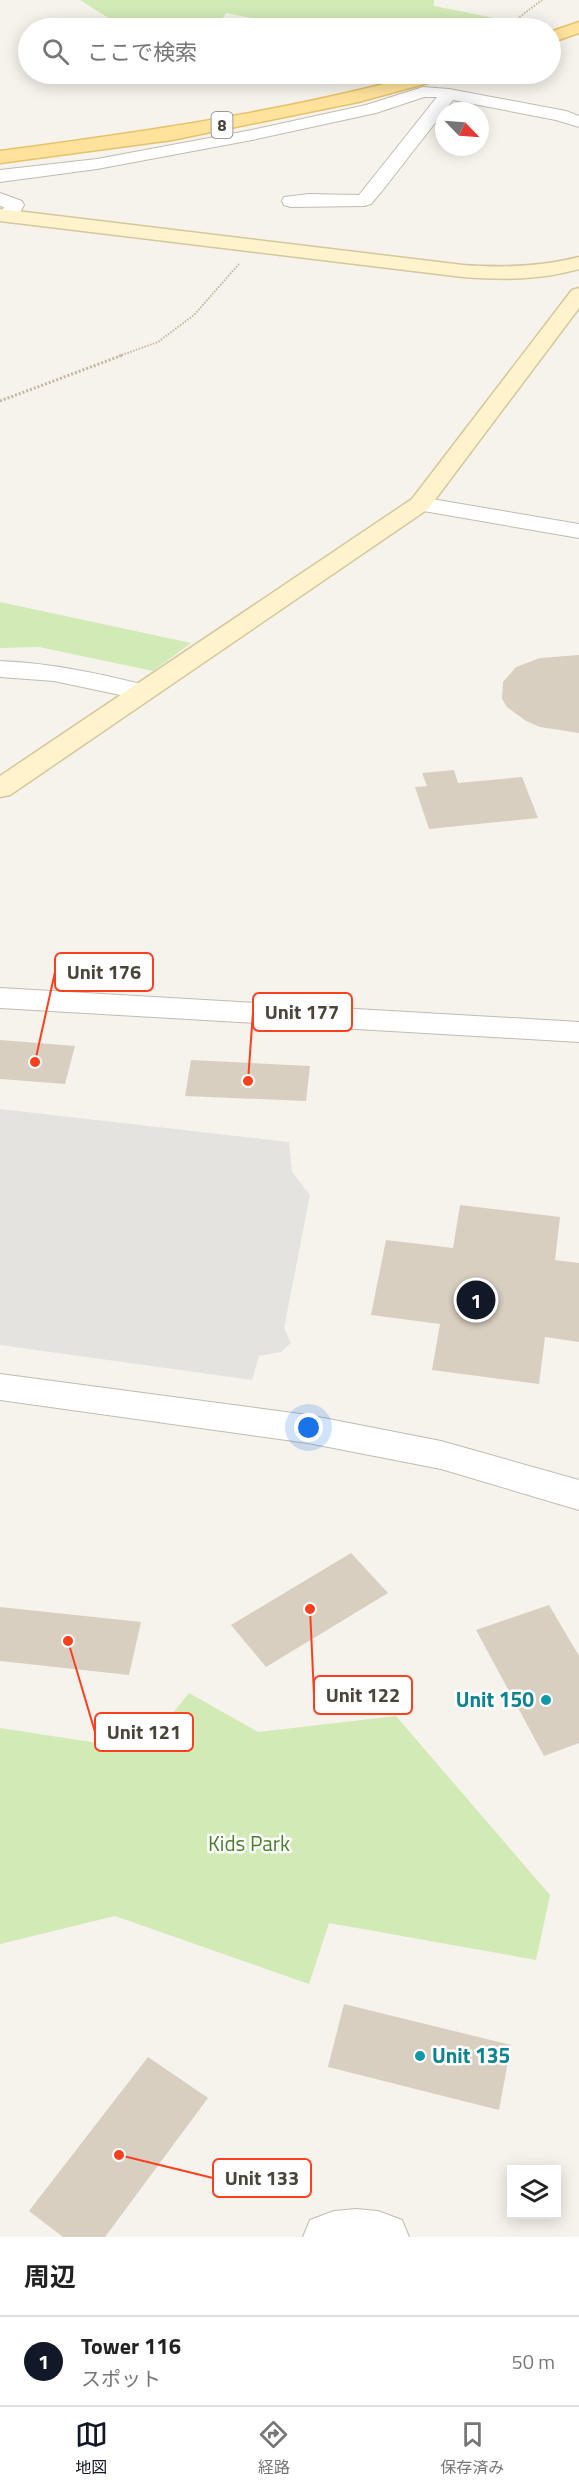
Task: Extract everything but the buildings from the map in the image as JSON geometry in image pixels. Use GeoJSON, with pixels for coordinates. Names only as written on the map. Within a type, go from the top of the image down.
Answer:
{"type":"FeatureCollection","features":[{"type":"Feature","properties":{"kind":"main road"},"geometry":{"type":"LineString","coordinates":[[561,34],[579,27]]}},
{"type":"Feature","properties":{"kind":"main road","name":"8"},"geometry":{"type":"LineString","coordinates":[[0,157],[172,134],[358,97],[404,84]]}},
{"type":"Feature","properties":{"kind":"street"},"geometry":{"type":"LineString","coordinates":[[0,176],[97,164],[252,135],[370,109],[423,92],[449,94],[560,115],[579,122]]}},
{"type":"Feature","properties":{"kind":"street"},"geometry":{"type":"LineString","coordinates":[[291,201],[305,199],[364,200],[382,181],[427,119],[449,94]]}},
{"type":"Feature","properties":{"kind":"street"},"geometry":{"type":"LineString","coordinates":[[3,210],[254,247],[502,273],[538,272],[579,263]]}},
{"type":"Feature","properties":{"kind":"street"},"geometry":{"type":"LineString","coordinates":[[0,789],[420,504],[579,294]]}},
{"type":"Feature","properties":{"kind":"street"},"geometry":{"type":"LineString","coordinates":[[420,504],[579,531]]}},
{"type":"Feature","properties":{"kind":"street"},"geometry":{"type":"LineString","coordinates":[[0,669],[24,669],[88,678],[144,692]]}},
{"type":"Feature","properties":{"kind":"street"},"geometry":{"type":"LineString","coordinates":[[0,998],[579,1032]]}},
{"type":"Feature","properties":{"kind":"street"},"geometry":{"type":"LineString","coordinates":[[0,1387],[308,1429],[441,1455],[579,1495]]}},
{"type":"Feature","properties":{"kind":"street"},"geometry":{"type":"LineString","coordinates":[[327,2237],[340,2233],[368,2232],[384,2237]]}},
{"type":"Feature","properties":{"kind":"path"},"geometry":{"type":"LineString","coordinates":[[518,18],[542,0]]}},
{"type":"Feature","properties":{"kind":"path"},"geometry":{"type":"LineString","coordinates":[[0,401],[158,342],[194,315],[254,247]]}},
{"type":"Feature","properties":{"kind":"green space"},"geometry":{"type":"Polygon","coordinates":[[[80,0],[434,0],[434,6],[495,18],[251,18],[226,13],[223,18],[108,18],[80,0]]]}},
{"type":"Feature","properties":{"kind":"green space"},"geometry":{"type":"Polygon","coordinates":[[[0,602],[191,643],[153,671],[39,647],[0,648],[0,602]]]}},
{"type":"Feature","properties":{"kind":"green space","name":"Kids Park"},"geometry":{"type":"Polygon","coordinates":[[[189,1693],[258,1732],[396,1716],[550,1895],[536,1960],[329,1923],[309,1984],[115,1916],[0,1944],[0,1728],[143,1750],[189,1693]]]}},
{"type":"Feature","properties":{"kind":"shaded area"},"geometry":{"type":"Polygon","coordinates":[[[0,1109],[289,1142],[292,1172],[310,1195],[284,1328],[291,1343],[281,1352],[259,1356],[252,1380],[0,1345],[0,1109]]]}},
{"type":"Feature","properties":{"kind":"place","name":"Unit 176"},"geometry":{"type":"Point","coordinates":[35,1062]}},
{"type":"Feature","properties":{"kind":"place","name":"Unit 177"},"geometry":{"type":"Point","coordinates":[248,1081]}},
{"type":"Feature","properties":{"kind":"place","name":"Tower 116"},"geometry":{"type":"Point","coordinates":[476,1300]}},
{"type":"Feature","properties":{"kind":"place","name":"Unit 122"},"geometry":{"type":"Point","coordinates":[310,1609]}},
{"type":"Feature","properties":{"kind":"place","name":"Unit 121"},"geometry":{"type":"Point","coordinates":[68,1641]}},
{"type":"Feature","properties":{"kind":"place","name":"Unit 150"},"geometry":{"type":"Point","coordinates":[546,1700]}},
{"type":"Feature","properties":{"kind":"place","name":"Unit 135"},"geometry":{"type":"Point","coordinates":[420,2056]}},
{"type":"Feature","properties":{"kind":"place","name":"Unit 133"},"geometry":{"type":"Point","coordinates":[119,2155]}}]}
